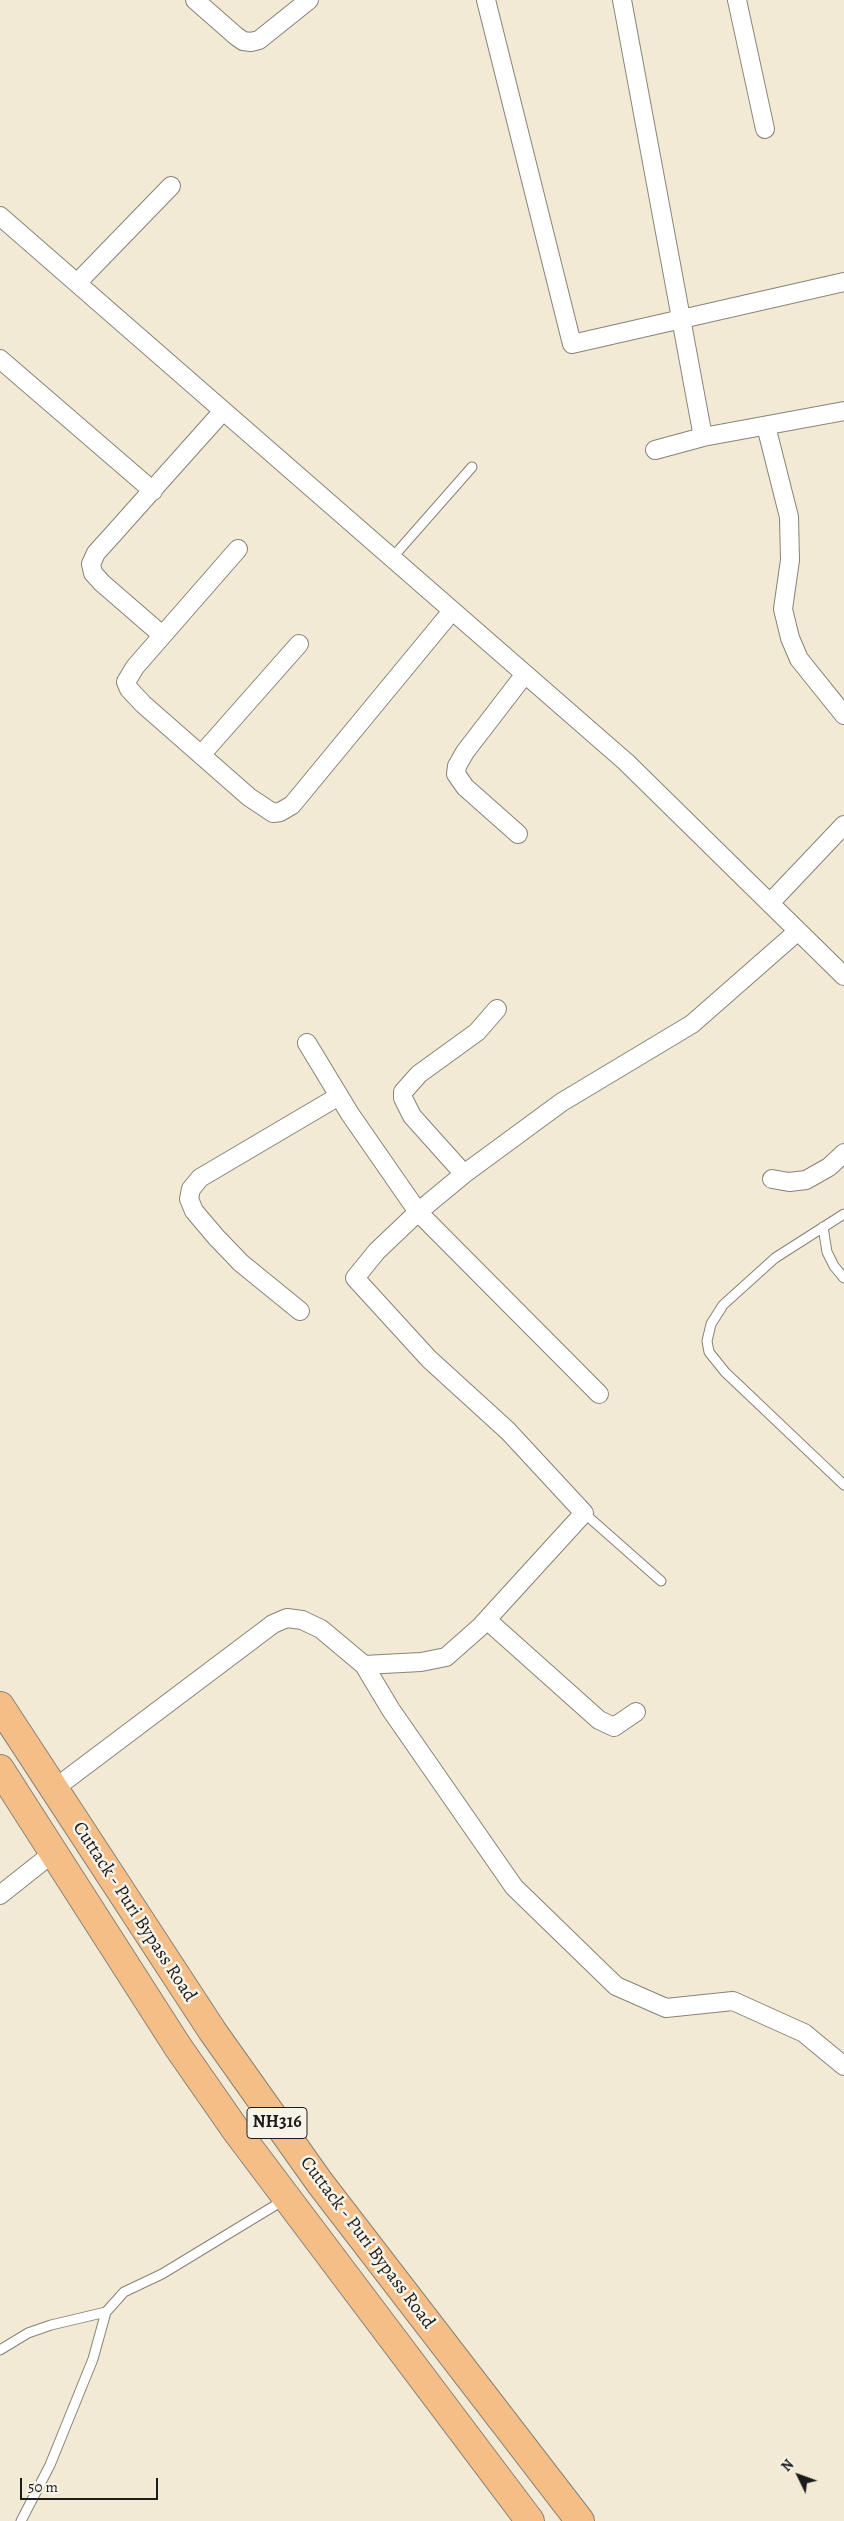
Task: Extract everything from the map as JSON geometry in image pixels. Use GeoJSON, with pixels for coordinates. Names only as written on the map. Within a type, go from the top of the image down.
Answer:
{"type":"FeatureCollection","features":[{"type":"Feature","properties":{"kind":"highway","name":"Cuttack - Puri Bypass Road"},"geometry":{"type":"LineString","coordinates":[[0,1706],[213,2032],[320,2183],[580,2521]]}},
{"type":"Feature","properties":{"kind":"highway","name":"Cuttack - Puri Bypass Road"},"geometry":{"type":"LineString","coordinates":[[0,1769],[178,2047],[286,2199],[530,2521]]}},
{"type":"Feature","properties":{"kind":"street"},"geometry":{"type":"LineString","coordinates":[[195,0],[236,36],[243,41],[251,42],[259,40],[308,0]]}},
{"type":"Feature","properties":{"kind":"street"},"geometry":{"type":"LineString","coordinates":[[486,0],[572,344],[844,282]]}},
{"type":"Feature","properties":{"kind":"street"},"geometry":{"type":"LineString","coordinates":[[622,0],[703,437]]}},
{"type":"Feature","properties":{"kind":"street"},"geometry":{"type":"LineString","coordinates":[[737,0],[765,129]]}},
{"type":"Feature","properties":{"kind":"street"},"geometry":{"type":"LineString","coordinates":[[77,283],[171,186]]}},
{"type":"Feature","properties":{"kind":"street"},"geometry":{"type":"LineString","coordinates":[[0,216],[626,762],[844,976]]}},
{"type":"Feature","properties":{"kind":"street"},"geometry":{"type":"LineString","coordinates":[[0,361],[153,491]]}},
{"type":"Feature","properties":{"kind":"street"},"geometry":{"type":"LineString","coordinates":[[162,635],[102,583],[92,573],[90,564],[96,553],[223,411]]}},
{"type":"Feature","properties":{"kind":"street"},"geometry":{"type":"LineString","coordinates":[[655,450],[703,437],[844,411]]}},
{"type":"Feature","properties":{"kind":"street"},"geometry":{"type":"LineString","coordinates":[[766,426],[789,517],[790,560],[783,609],[788,628],[798,659],[844,715]]}},
{"type":"Feature","properties":{"kind":"street"},"geometry":{"type":"LineString","coordinates":[[238,549],[162,635],[128,676],[126,682],[129,689],[143,704],[266,810],[280,812],[292,805],[452,611]]}},
{"type":"Feature","properties":{"kind":"street"},"geometry":{"type":"LineString","coordinates":[[201,755],[300,644]]}},
{"type":"Feature","properties":{"kind":"street"},"geometry":{"type":"LineString","coordinates":[[518,834],[465,787],[456,774],[457,766],[465,752],[525,674]]}},
{"type":"Feature","properties":{"kind":"street"},"geometry":{"type":"LineString","coordinates":[[770,903],[844,826]]}},
{"type":"Feature","properties":{"kind":"street"},"geometry":{"type":"LineString","coordinates":[[364,1665],[421,1662],[446,1656],[487,1620],[584,1513],[508,1431],[429,1359],[355,1278],[377,1251],[418,1212],[464,1174],[562,1102],[692,1024],[798,931]]}},
{"type":"Feature","properties":{"kind":"street"},"geometry":{"type":"LineString","coordinates":[[464,1174],[412,1116],[403,1098],[403,1092],[419,1074],[476,1032],[497,1009]]}},
{"type":"Feature","properties":{"kind":"street"},"geometry":{"type":"LineString","coordinates":[[307,1043],[339,1096],[418,1212],[599,1394]]}},
{"type":"Feature","properties":{"kind":"street"},"geometry":{"type":"LineString","coordinates":[[300,1311],[242,1263],[194,1211],[189,1199],[191,1188],[200,1178],[339,1096]]}},
{"type":"Feature","properties":{"kind":"street"},"geometry":{"type":"LineString","coordinates":[[772,1178],[789,1182],[806,1180],[830,1167],[844,1153]]}},
{"type":"Feature","properties":{"kind":"street"},"geometry":{"type":"LineString","coordinates":[[54,1789],[273,1624],[287,1618],[302,1620],[321,1630],[364,1665],[391,1710],[514,1887],[616,1986],[666,2008],[733,2002],[804,2033],[844,2066]]}},
{"type":"Feature","properties":{"kind":"street"},"geometry":{"type":"LineString","coordinates":[[487,1620],[599,1720],[614,1727],[636,1712]]}},
{"type":"Feature","properties":{"kind":"street"},"geometry":{"type":"LineString","coordinates":[[0,1895],[53,1853]]}},
{"type":"Feature","properties":{"kind":"lane"},"geometry":{"type":"LineString","coordinates":[[392,558],[472,467]]}},
{"type":"Feature","properties":{"kind":"lane"},"geometry":{"type":"LineString","coordinates":[[844,1214],[775,1258],[723,1305],[711,1324],[707,1341],[709,1352],[725,1372],[844,1485]]}},
{"type":"Feature","properties":{"kind":"lane"},"geometry":{"type":"LineString","coordinates":[[823,1227],[826,1252],[844,1278]]}},
{"type":"Feature","properties":{"kind":"lane"},"geometry":{"type":"LineString","coordinates":[[584,1513],[661,1581]]}},
{"type":"Feature","properties":{"kind":"lane"},"geometry":{"type":"LineString","coordinates":[[21,2521],[50,2465],[93,2359],[106,2312],[124,2292],[162,2274],[286,2199]]}},
{"type":"Feature","properties":{"kind":"lane"},"geometry":{"type":"LineString","coordinates":[[0,2350],[28,2333],[51,2325],[106,2312]]}}]}
